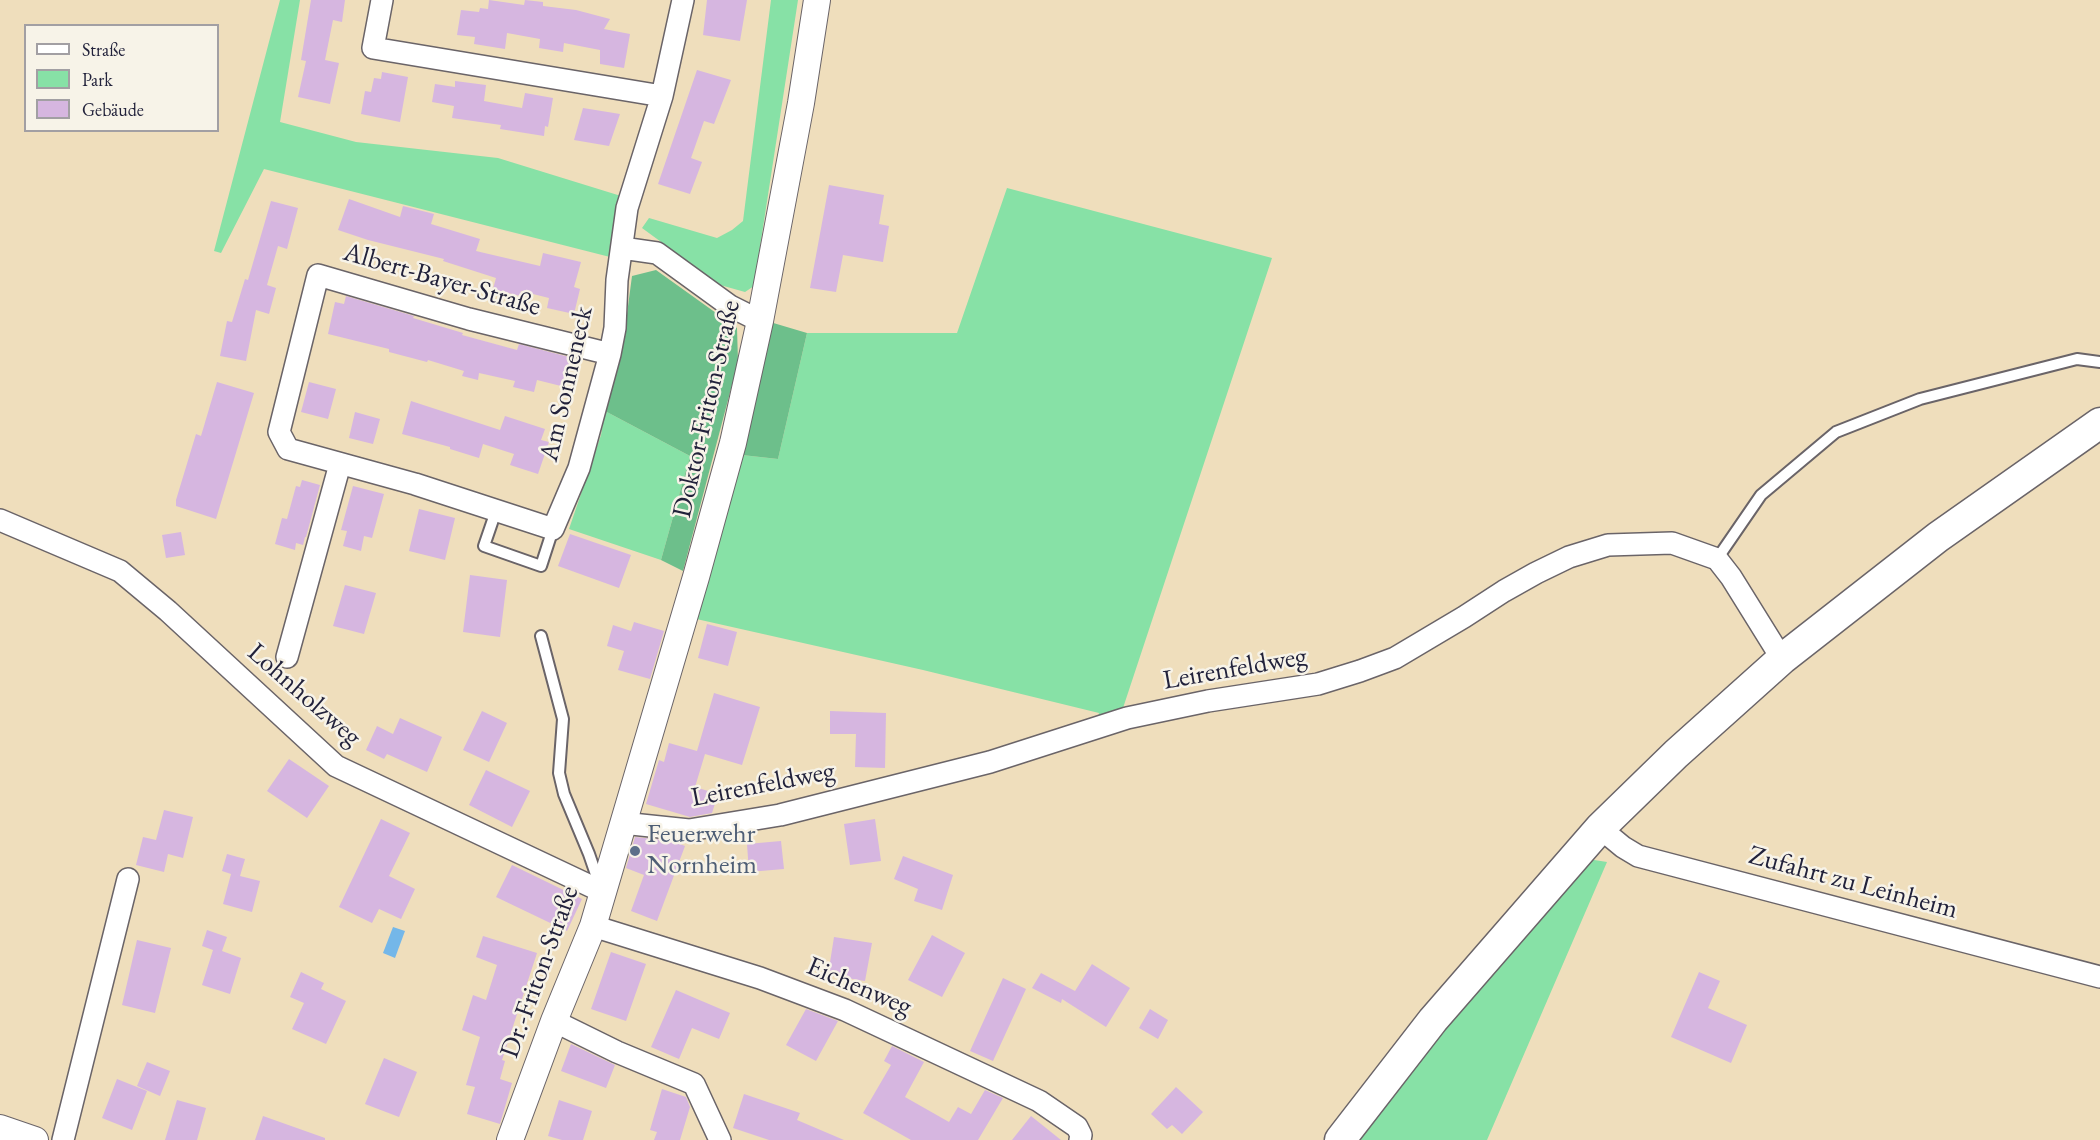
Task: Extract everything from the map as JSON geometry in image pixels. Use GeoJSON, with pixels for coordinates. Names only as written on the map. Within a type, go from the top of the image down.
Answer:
{"type":"FeatureCollection","features":[{"type":"Feature","properties":{"kind":"main road"},"geometry":{"type":"LineString","coordinates":[[1340,1140],[1433,1020],[1600,828],[1676,754],[1782,659],[1938,537],[2100,423]]}},
{"type":"Feature","properties":{"kind":"street"},"geometry":{"type":"LineString","coordinates":[[382,0],[373,48],[662,96]]}},
{"type":"Feature","properties":{"kind":"street","name":"Am Sonneneck"},"geometry":{"type":"LineString","coordinates":[[553,530],[579,468],[610,354],[615,328],[617,280],[627,208],[662,96],[683,0]]}},
{"type":"Feature","properties":{"kind":"street","name":"Doktor-Friton-Straße"},"geometry":{"type":"LineString","coordinates":[[622,823],[696,577],[733,443],[760,321],[801,103],[816,0]]}},
{"type":"Feature","properties":{"kind":"street"},"geometry":{"type":"LineString","coordinates":[[622,248],[657,253],[730,306],[760,321]]}},
{"type":"Feature","properties":{"kind":"street","name":"Albert-Bayer-Straße"},"geometry":{"type":"LineString","coordinates":[[553,530],[416,484],[288,449],[279,432],[318,275],[469,319],[610,354]]}},
{"type":"Feature","properties":{"kind":"street"},"geometry":{"type":"LineString","coordinates":[[287,657],[340,464]]}},
{"type":"Feature","properties":{"kind":"street","name":"Lohnholzweg"},"geometry":{"type":"LineString","coordinates":[[0,520],[120,571],[168,611],[336,766],[603,892]]}},
{"type":"Feature","properties":{"kind":"street","name":"Leirenfeldweg"},"geometry":{"type":"LineString","coordinates":[[622,823],[689,830],[780,815],[990,762],[1127,718],[1208,701],[1318,684],[1360,672],[1395,658],[1536,573],[1569,557],[1608,545],[1672,543],[1717,559]]}},
{"type":"Feature","properties":{"kind":"street"},"geometry":{"type":"LineString","coordinates":[[1717,559],[1731,577],[1782,659]]}},
{"type":"Feature","properties":{"kind":"street","name":"Dr.-Friton-Straße"},"geometry":{"type":"LineString","coordinates":[[510,1140],[592,926],[622,823]]}},
{"type":"Feature","properties":{"kind":"street","name":"Zufahrt zu Leinheim"},"geometry":{"type":"LineString","coordinates":[[1600,828],[1638,856],[2100,977]]}},
{"type":"Feature","properties":{"kind":"street"},"geometry":{"type":"LineString","coordinates":[[63,1140],[128,879]]}},
{"type":"Feature","properties":{"kind":"street","name":"Eichenweg"},"geometry":{"type":"LineString","coordinates":[[592,926],[760,978],[846,1010],[1039,1101],[1077,1127],[1082,1135],[1080,1140]]}},
{"type":"Feature","properties":{"kind":"street"},"geometry":{"type":"LineString","coordinates":[[554,1021],[617,1052],[694,1084],[720,1140]]}},
{"type":"Feature","properties":{"kind":"street"},"geometry":{"type":"LineString","coordinates":[[0,1128],[35,1140]]}},
{"type":"Feature","properties":{"kind":"lane"},"geometry":{"type":"LineString","coordinates":[[1717,559],[1761,495],[1836,432],[1920,399],[2077,359],[2100,362]]}},
{"type":"Feature","properties":{"kind":"lane"},"geometry":{"type":"LineString","coordinates":[[496,511],[484,546],[541,566],[553,530]]}},
{"type":"Feature","properties":{"kind":"lane"},"geometry":{"type":"LineString","coordinates":[[541,636],[563,719],[559,773],[564,794],[603,892]]}},
{"type":"Feature","properties":{"kind":"green space"},"geometry":{"type":"Polygon","coordinates":[[[280,0],[300,0],[280,122],[356,142],[498,158],[621,196],[610,257],[264,169],[221,253],[214,251],[280,0]]]}},
{"type":"Feature","properties":{"kind":"green space"},"geometry":{"type":"Polygon","coordinates":[[[771,0],[798,0],[754,286],[745,292],[720,285],[642,228],[649,218],[717,238],[743,221],[771,0]]]}},
{"type":"Feature","properties":{"kind":"green space"},"geometry":{"type":"Polygon","coordinates":[[[1007,188],[1272,258],[1121,714],[1097,722],[1099,713],[923,670],[692,618],[742,455],[778,459],[807,333],[957,333],[1007,188]]]}},
{"type":"Feature","properties":{"kind":"green space"},"geometry":{"type":"Polygon","coordinates":[[[656,270],[737,328],[738,362],[683,571],[661,560],[690,456],[605,411],[623,344],[632,276],[656,270]]]}},
{"type":"Feature","properties":{"kind":"green space"},"geometry":{"type":"Polygon","coordinates":[[[770,322],[807,333],[778,459],[742,455],[770,322]]]}},
{"type":"Feature","properties":{"kind":"green space"},"geometry":{"type":"Polygon","coordinates":[[[605,411],[690,456],[661,560],[569,529],[601,435],[605,411]]]}},
{"type":"Feature","properties":{"kind":"green space"},"geometry":{"type":"Polygon","coordinates":[[[1588,859],[1607,862],[1487,1140],[1349,1140],[1588,859]]]}},
{"type":"Feature","properties":{"kind":"water"},"geometry":{"type":"Polygon","coordinates":[[[393,927],[405,931],[395,958],[383,953],[393,927]]]}},
{"type":"Feature","properties":{"kind":"building"},"geometry":{"type":"Polygon","coordinates":[[[311,0],[345,0],[342,22],[333,20],[325,60],[339,63],[330,104],[298,97],[306,61],[301,60],[311,0]]]}},
{"type":"Feature","properties":{"kind":"building"},"geometry":{"type":"Polygon","coordinates":[[[489,0],[524,5],[525,0],[543,2],[543,6],[576,10],[610,19],[604,29],[630,34],[624,68],[600,64],[600,50],[564,43],[563,52],[539,48],[540,39],[507,33],[505,49],[474,44],[475,37],[457,35],[461,10],[479,12],[480,8],[488,9],[489,0]]]}},
{"type":"Feature","properties":{"kind":"building"},"geometry":{"type":"Polygon","coordinates":[[[707,0],[747,0],[740,41],[703,35],[707,0]]]}},
{"type":"Feature","properties":{"kind":"building"},"geometry":{"type":"Polygon","coordinates":[[[697,70],[731,80],[714,124],[704,121],[691,158],[702,162],[690,194],[658,184],[697,70]]]}},
{"type":"Feature","properties":{"kind":"building"},"geometry":{"type":"Polygon","coordinates":[[[382,72],[408,77],[400,122],[361,114],[365,91],[371,92],[374,78],[381,79],[382,72]]]}},
{"type":"Feature","properties":{"kind":"building"},"geometry":{"type":"Polygon","coordinates":[[[455,81],[486,85],[484,101],[522,108],[525,93],[553,98],[548,127],[545,126],[544,136],[500,129],[501,125],[452,118],[454,106],[432,102],[435,84],[455,87],[455,81]]]}},
{"type":"Feature","properties":{"kind":"building"},"geometry":{"type":"Polygon","coordinates":[[[583,108],[620,114],[609,146],[574,140],[583,108]]]}},
{"type":"Feature","properties":{"kind":"building"},"geometry":{"type":"Polygon","coordinates":[[[829,185],[884,195],[879,224],[889,226],[883,262],[843,255],[836,292],[810,288],[829,185]]]}},
{"type":"Feature","properties":{"kind":"building"},"geometry":{"type":"Polygon","coordinates":[[[349,199],[400,217],[403,206],[434,214],[431,224],[480,239],[476,251],[540,266],[543,253],[581,262],[574,287],[580,289],[574,314],[547,308],[549,298],[521,291],[520,296],[493,289],[496,278],[443,261],[444,259],[338,230],[349,199]]]}},
{"type":"Feature","properties":{"kind":"building"},"geometry":{"type":"Polygon","coordinates":[[[271,201],[298,208],[287,249],[278,246],[267,285],[276,288],[269,314],[256,310],[246,361],[220,356],[227,321],[232,322],[245,279],[248,280],[271,201]]]}},
{"type":"Feature","properties":{"kind":"building"},"geometry":{"type":"Polygon","coordinates":[[[346,296],[414,316],[413,318],[463,333],[462,335],[517,350],[519,344],[573,358],[565,387],[537,380],[534,392],[513,387],[515,381],[479,373],[478,380],[462,376],[464,371],[328,334],[335,302],[344,304],[346,296]]]}},
{"type":"Feature","properties":{"kind":"building"},"geometry":{"type":"Polygon","coordinates":[[[217,382],[254,393],[216,519],[176,506],[176,500],[196,434],[201,436],[217,382]]]}},
{"type":"Feature","properties":{"kind":"building"},"geometry":{"type":"Polygon","coordinates":[[[309,382],[336,389],[328,419],[301,412],[309,382]]]}},
{"type":"Feature","properties":{"kind":"building"},"geometry":{"type":"Polygon","coordinates":[[[411,401],[500,430],[505,416],[545,429],[541,440],[549,442],[538,474],[510,465],[514,454],[483,444],[479,458],[450,449],[450,447],[402,434],[411,401]]]}},
{"type":"Feature","properties":{"kind":"building"},"geometry":{"type":"Polygon","coordinates":[[[355,412],[380,419],[373,444],[349,438],[355,412]]]}},
{"type":"Feature","properties":{"kind":"building"},"geometry":{"type":"Polygon","coordinates":[[[302,480],[320,485],[303,545],[296,543],[295,550],[275,544],[282,518],[287,519],[296,486],[300,487],[302,480]]]}},
{"type":"Feature","properties":{"kind":"building"},"geometry":{"type":"Polygon","coordinates":[[[353,486],[384,494],[372,538],[364,536],[361,551],[343,546],[347,531],[341,530],[353,486]]]}},
{"type":"Feature","properties":{"kind":"building"},"geometry":{"type":"Polygon","coordinates":[[[419,509],[455,518],[445,560],[409,551],[419,509]]]}},
{"type":"Feature","properties":{"kind":"building"},"geometry":{"type":"Polygon","coordinates":[[[181,532],[185,555],[166,558],[162,535],[181,532]]]}},
{"type":"Feature","properties":{"kind":"building"},"geometry":{"type":"Polygon","coordinates":[[[570,534],[631,555],[619,588],[558,566],[570,534]]]}},
{"type":"Feature","properties":{"kind":"building"},"geometry":{"type":"Polygon","coordinates":[[[470,575],[507,580],[500,637],[463,632],[470,575]]]}},
{"type":"Feature","properties":{"kind":"building"},"geometry":{"type":"Polygon","coordinates":[[[345,585],[376,593],[364,634],[333,626],[345,585]]]}},
{"type":"Feature","properties":{"kind":"building"},"geometry":{"type":"Polygon","coordinates":[[[634,622],[664,631],[650,679],[618,670],[624,651],[607,646],[613,625],[631,631],[634,622]]]}},
{"type":"Feature","properties":{"kind":"building"},"geometry":{"type":"Polygon","coordinates":[[[707,624],[737,632],[728,666],[698,658],[707,624]]]}},
{"type":"Feature","properties":{"kind":"building"},"geometry":{"type":"Polygon","coordinates":[[[714,693],[760,707],[742,765],[705,754],[695,787],[718,794],[712,813],[690,817],[646,804],[659,760],[664,762],[669,743],[697,751],[714,693]]]}},
{"type":"Feature","properties":{"kind":"building"},"geometry":{"type":"Polygon","coordinates":[[[482,711],[507,723],[489,762],[463,750],[482,711]]]}},
{"type":"Feature","properties":{"kind":"building"},"geometry":{"type":"Polygon","coordinates":[[[830,711],[886,713],[885,768],[855,767],[856,734],[830,734],[830,711]]]}},
{"type":"Feature","properties":{"kind":"building"},"geometry":{"type":"Polygon","coordinates":[[[400,718],[442,737],[427,772],[387,754],[384,759],[366,750],[377,726],[393,734],[400,718]]]}},
{"type":"Feature","properties":{"kind":"building"},"geometry":{"type":"Polygon","coordinates":[[[289,759],[329,786],[307,818],[267,791],[289,759]]]}},
{"type":"Feature","properties":{"kind":"building"},"geometry":{"type":"Polygon","coordinates":[[[486,770],[530,791],[512,827],[469,805],[486,770]]]}},
{"type":"Feature","properties":{"kind":"building"},"geometry":{"type":"Polygon","coordinates":[[[164,810],[193,817],[183,858],[168,854],[164,872],[136,865],[143,837],[156,840],[164,810]]]}},
{"type":"Feature","properties":{"kind":"building"},"geometry":{"type":"Polygon","coordinates":[[[381,819],[410,833],[389,876],[415,889],[401,919],[379,909],[372,923],[339,907],[381,819]]]}},
{"type":"Feature","properties":{"kind":"building"},"geometry":{"type":"Polygon","coordinates":[[[875,819],[881,861],[850,865],[844,824],[875,819]]]}},
{"type":"Feature","properties":{"kind":"building"},"geometry":{"type":"Polygon","coordinates":[[[635,837],[673,841],[685,846],[657,921],[631,911],[644,875],[626,868],[635,837]]]}},
{"type":"Feature","properties":{"kind":"building"},"geometry":{"type":"Polygon","coordinates":[[[781,841],[784,869],[749,872],[747,844],[781,841]]]}},
{"type":"Feature","properties":{"kind":"building"},"geometry":{"type":"Polygon","coordinates":[[[227,854],[245,859],[240,876],[260,881],[252,912],[223,904],[231,874],[222,871],[227,854]]]}},
{"type":"Feature","properties":{"kind":"building"},"geometry":{"type":"Polygon","coordinates":[[[903,856],[953,875],[942,910],[914,901],[918,889],[894,879],[903,856]]]}},
{"type":"Feature","properties":{"kind":"building"},"geometry":{"type":"Polygon","coordinates":[[[512,865],[582,899],[567,931],[496,897],[512,865]]]}},
{"type":"Feature","properties":{"kind":"building"},"geometry":{"type":"Polygon","coordinates":[[[207,930],[227,937],[222,951],[241,958],[230,994],[202,985],[213,950],[202,946],[207,930]]]}},
{"type":"Feature","properties":{"kind":"building"},"geometry":{"type":"Polygon","coordinates":[[[932,935],[965,953],[942,997],[908,980],[932,935]]]}},
{"type":"Feature","properties":{"kind":"building"},"geometry":{"type":"Polygon","coordinates":[[[483,936],[537,953],[502,1060],[505,1061],[500,1079],[512,1083],[500,1124],[467,1114],[475,1087],[466,1085],[480,1037],[462,1030],[473,995],[486,1000],[497,965],[476,957],[483,936]]]}},
{"type":"Feature","properties":{"kind":"building"},"geometry":{"type":"Polygon","coordinates":[[[834,937],[872,943],[865,981],[828,975],[834,937]]]}},
{"type":"Feature","properties":{"kind":"building"},"geometry":{"type":"Polygon","coordinates":[[[137,940],[171,948],[155,1013],[122,1005],[137,940]]]}},
{"type":"Feature","properties":{"kind":"building"},"geometry":{"type":"Polygon","coordinates":[[[611,952],[646,964],[626,1021],[591,1009],[611,952]]]}},
{"type":"Feature","properties":{"kind":"building"},"geometry":{"type":"Polygon","coordinates":[[[1092,964],[1130,988],[1106,1027],[1062,999],[1061,1003],[1032,988],[1041,973],[1075,991],[1092,964]]]}},
{"type":"Feature","properties":{"kind":"building"},"geometry":{"type":"Polygon","coordinates":[[[301,972],[324,983],[321,989],[346,1001],[326,1044],[292,1029],[304,1003],[290,997],[301,972]]]}},
{"type":"Feature","properties":{"kind":"building"},"geometry":{"type":"Polygon","coordinates":[[[1699,972],[1720,981],[1708,1008],[1747,1025],[1731,1063],[1671,1037],[1699,972]]]}},
{"type":"Feature","properties":{"kind":"building"},"geometry":{"type":"Polygon","coordinates":[[[1003,978],[1026,989],[993,1061],[970,1051],[1003,978]]]}},
{"type":"Feature","properties":{"kind":"building"},"geometry":{"type":"Polygon","coordinates":[[[676,990],[730,1013],[719,1039],[692,1028],[679,1059],[651,1047],[676,990]]]}},
{"type":"Feature","properties":{"kind":"building"},"geometry":{"type":"Polygon","coordinates":[[[806,1009],[838,1021],[816,1061],[786,1045],[806,1009]]]}},
{"type":"Feature","properties":{"kind":"building"},"geometry":{"type":"Polygon","coordinates":[[[1150,1009],[1168,1020],[1158,1039],[1139,1028],[1150,1009]]]}},
{"type":"Feature","properties":{"kind":"building"},"geometry":{"type":"Polygon","coordinates":[[[571,1044],[615,1065],[606,1088],[561,1071],[571,1044]]]}},
{"type":"Feature","properties":{"kind":"building"},"geometry":{"type":"Polygon","coordinates":[[[892,1046],[924,1062],[905,1097],[949,1122],[958,1107],[971,1114],[985,1090],[1003,1098],[978,1140],[911,1140],[863,1113],[891,1065],[884,1061],[892,1046]]]}},
{"type":"Feature","properties":{"kind":"building"},"geometry":{"type":"Polygon","coordinates":[[[384,1058],[417,1072],[399,1117],[365,1104],[384,1058]]]}},
{"type":"Feature","properties":{"kind":"building"},"geometry":{"type":"Polygon","coordinates":[[[147,1062],[170,1071],[160,1096],[137,1086],[147,1062]]]}},
{"type":"Feature","properties":{"kind":"building"},"geometry":{"type":"Polygon","coordinates":[[[117,1079],[147,1091],[132,1130],[102,1118],[117,1079]]]}},
{"type":"Feature","properties":{"kind":"building"},"geometry":{"type":"Polygon","coordinates":[[[1176,1087],[1203,1112],[1182,1134],[1172,1125],[1167,1129],[1151,1114],[1176,1087]]]}},
{"type":"Feature","properties":{"kind":"building"},"geometry":{"type":"Polygon","coordinates":[[[662,1089],[686,1097],[690,1107],[680,1140],[654,1140],[657,1132],[650,1130],[662,1089]]]}},
{"type":"Feature","properties":{"kind":"building"},"geometry":{"type":"Polygon","coordinates":[[[744,1094],[800,1113],[797,1120],[844,1140],[769,1140],[733,1128],[744,1094]]]}},
{"type":"Feature","properties":{"kind":"building"},"geometry":{"type":"Polygon","coordinates":[[[177,1100],[206,1108],[197,1140],[165,1140],[177,1100]]]}},
{"type":"Feature","properties":{"kind":"building"},"geometry":{"type":"Polygon","coordinates":[[[559,1100],[592,1111],[583,1140],[562,1140],[548,1136],[559,1100]]]}},
{"type":"Feature","properties":{"kind":"building"},"geometry":{"type":"Polygon","coordinates":[[[263,1116],[325,1138],[325,1140],[255,1140],[263,1116]]]}},
{"type":"Feature","properties":{"kind":"building"},"geometry":{"type":"Polygon","coordinates":[[[1031,1116],[1061,1140],[1012,1140],[1031,1116]]]}},
{"type":"Feature","properties":{"kind":"place","name":"Feuerwehr Nornheim"},"geometry":{"type":"Point","coordinates":[635,851]}}]}
